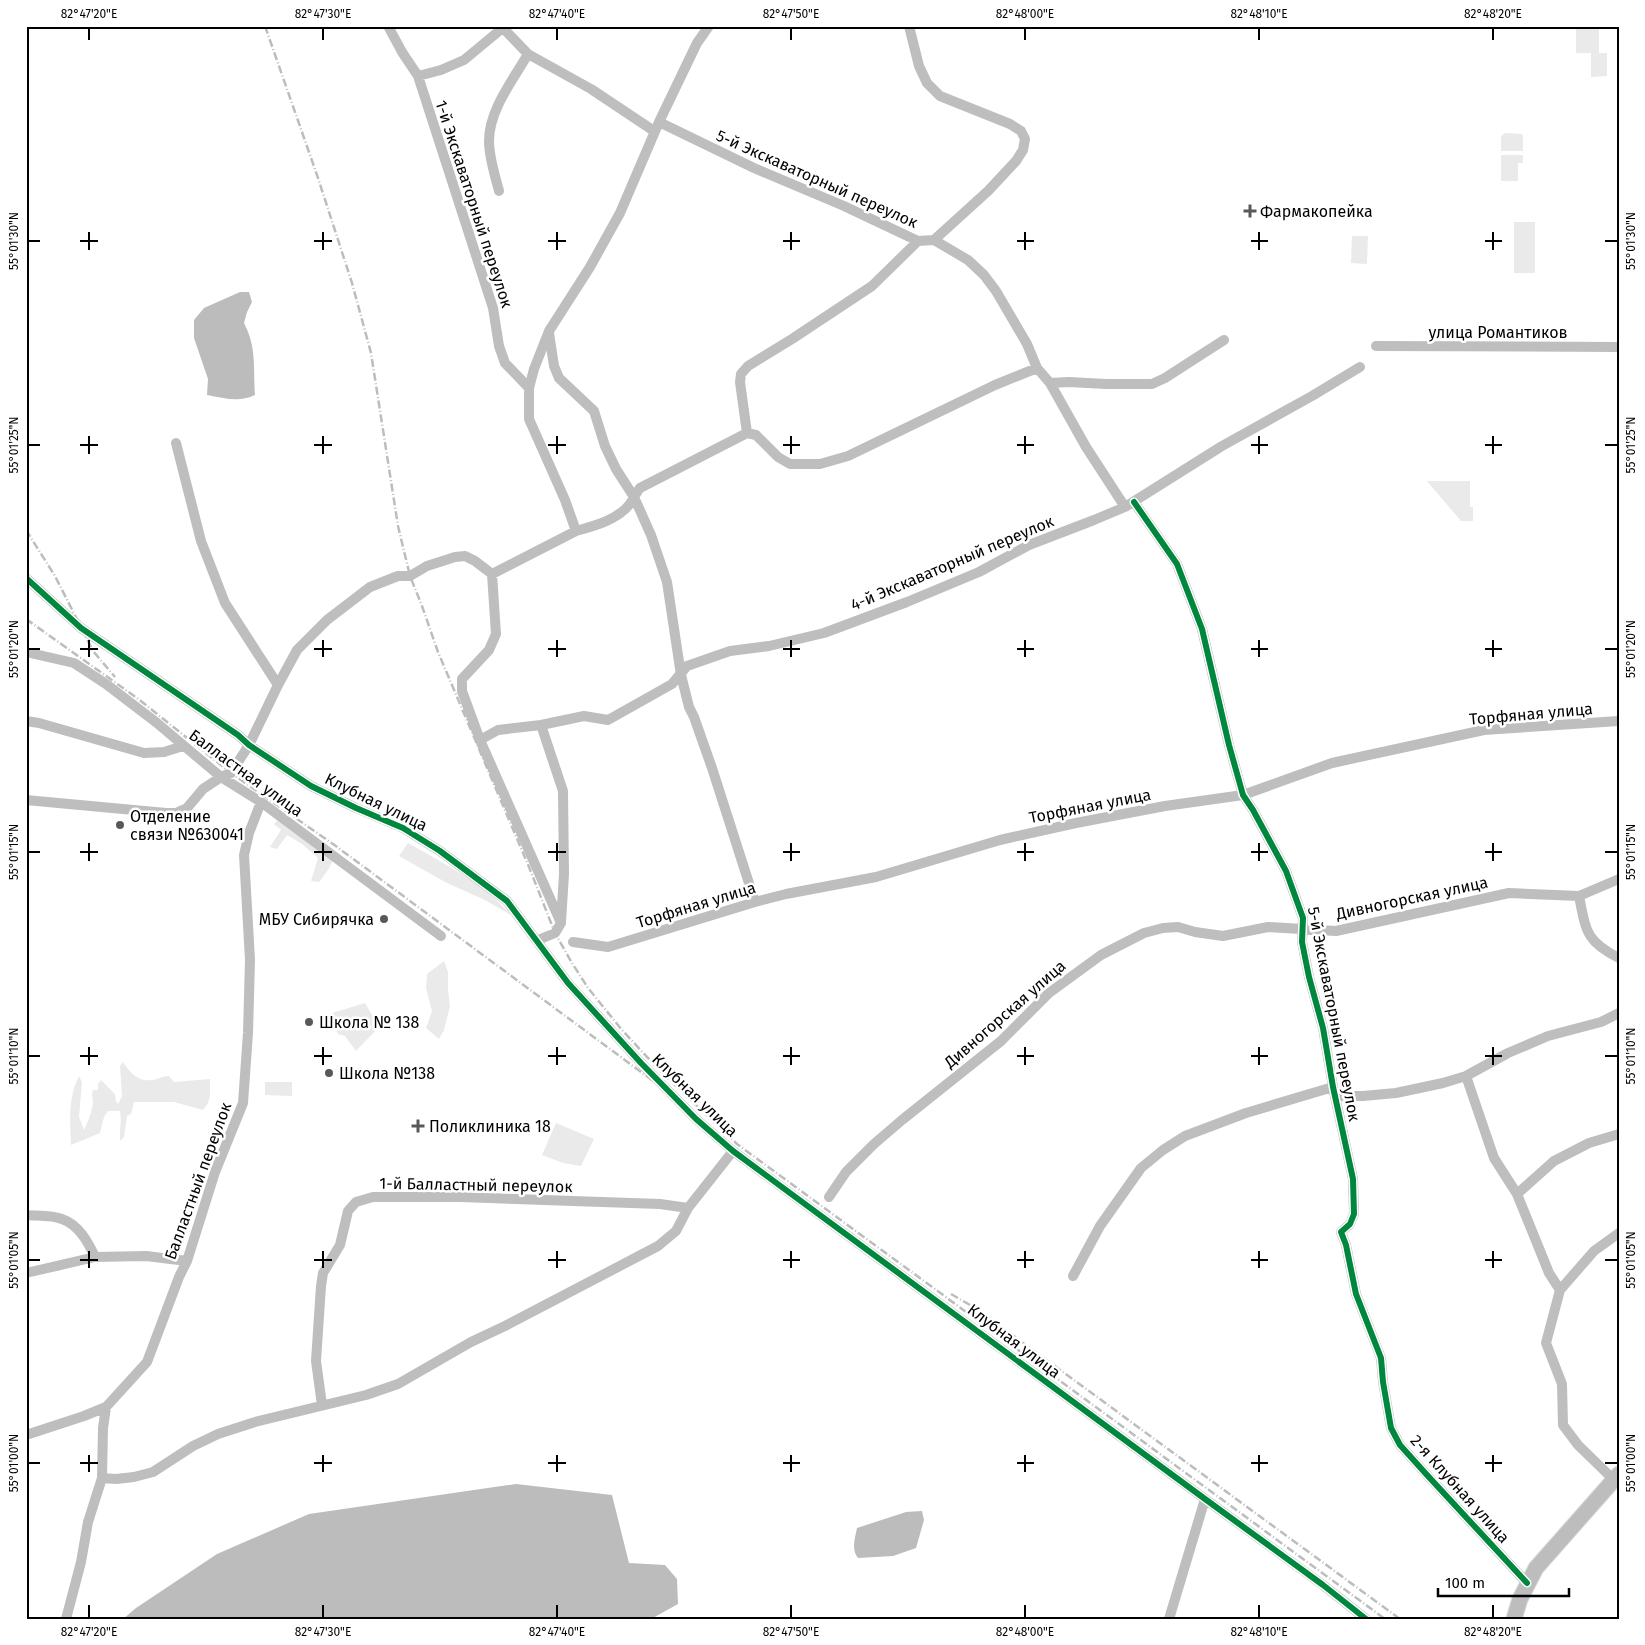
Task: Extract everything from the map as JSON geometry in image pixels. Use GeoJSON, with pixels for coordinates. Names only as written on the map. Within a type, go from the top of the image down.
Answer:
{"type":"FeatureCollection","features":[{"type":"Feature","properties":{"kind":"main road"},"geometry":{"type":"LineString","coordinates":[[1514,1619],[1527,1583],[1546,1556],[1616,1477]]}},
{"type":"Feature","properties":{"kind":"street","name":"1-й Экскаваторный переулок"},"geometry":{"type":"LineString","coordinates":[[388,26],[418,76],[490,300],[499,346],[505,363],[529,388]]}},
{"type":"Feature","properties":{"kind":"street"},"geometry":{"type":"LineString","coordinates":[[576,531],[565,500],[529,419],[529,388],[534,369],[549,331],[590,266],[620,212],[656,127],[697,43],[709,26]]}},
{"type":"Feature","properties":{"kind":"street"},"geometry":{"type":"LineString","coordinates":[[908,26],[919,66],[927,83],[940,96],[1010,124],[1021,131],[1025,139],[1024,150],[1016,161],[934,240]]}},
{"type":"Feature","properties":{"kind":"street"},"geometry":{"type":"LineString","coordinates":[[418,76],[441,70],[464,60],[504,27]]}},
{"type":"Feature","properties":{"kind":"street","name":"5-й Экскаваторный переулок"},"geometry":{"type":"LineString","coordinates":[[504,27],[528,54],[656,127],[844,206],[918,241],[934,240],[968,260],[984,275],[996,291],[1027,344],[1036,368],[1050,383],[1086,447],[1177,564],[1202,629],[1229,746],[1243,795],[1286,871],[1303,918],[1302,942],[1309,977],[1323,1028],[1353,1179],[1354,1214],[1350,1224],[1340,1232]]}},
{"type":"Feature","properties":{"kind":"street"},"geometry":{"type":"LineString","coordinates":[[499,190],[490,158],[489,140],[491,124],[498,105],[528,54]]}},
{"type":"Feature","properties":{"kind":"street"},"geometry":{"type":"LineString","coordinates":[[747,433],[740,382],[741,374],[748,366],[872,286],[918,241]]}},
{"type":"Feature","properties":{"kind":"street"},"geometry":{"type":"LineString","coordinates":[[549,331],[554,366],[559,378],[594,411],[609,454],[634,497],[651,535],[666,582],[680,674],[689,707],[712,768],[755,902]]}},
{"type":"Feature","properties":{"kind":"street"},"geometry":{"type":"LineString","coordinates":[[1050,383],[1152,384],[1165,378],[1224,340]]}},
{"type":"Feature","properties":{"kind":"street","name":"улица Романтиков"},"geometry":{"type":"LineString","coordinates":[[1376,346],[1619,347]]}},
{"type":"Feature","properties":{"kind":"street","name":"4-й Экскаваторный переулок"},"geometry":{"type":"LineString","coordinates":[[480,740],[498,730],[584,716],[608,720],[672,684],[687,666],[730,651],[769,646],[824,633],[907,602],[979,572],[1029,545],[1094,520],[1129,504],[1222,446],[1312,396],[1360,366]]}},
{"type":"Feature","properties":{"kind":"street"},"geometry":{"type":"LineString","coordinates":[[492,574],[576,531],[594,526],[621,513],[630,504],[640,488],[747,433],[756,435],[778,457],[790,464],[820,464],[848,456],[995,385],[1036,368]]}},
{"type":"Feature","properties":{"kind":"street"},"geometry":{"type":"LineString","coordinates":[[176,443],[201,541],[225,602],[278,685]]}},
{"type":"Feature","properties":{"kind":"street"},"geometry":{"type":"LineString","coordinates":[[26,800],[176,813],[187,808],[203,789],[231,773],[249,745],[297,650],[327,620],[370,587],[398,576],[410,576],[427,566],[455,557],[465,556],[492,574],[496,634],[489,650],[462,679],[462,691],[480,740],[561,923]]}},
{"type":"Feature","properties":{"kind":"street","name":"Клубная улица"},"geometry":{"type":"LineString","coordinates":[[26,578],[81,628],[238,735],[249,745],[311,786],[356,808],[404,828],[440,851],[507,900],[568,983],[634,1056],[696,1119],[733,1151],[1323,1585],[1366,1619]]}},
{"type":"Feature","properties":{"kind":"street","name":"Балластная улица"},"geometry":{"type":"LineString","coordinates":[[26,652],[74,663],[106,684],[221,777],[261,802],[441,936]]}},
{"type":"Feature","properties":{"kind":"street"},"geometry":{"type":"LineString","coordinates":[[26,721],[144,753],[164,752],[182,746]]}},
{"type":"Feature","properties":{"kind":"street","name":"Торфяная улица"},"geometry":{"type":"LineString","coordinates":[[573,942],[608,947],[755,902],[786,894],[876,877],[1000,840],[1165,806],[1243,795],[1332,763],[1484,730],[1619,721]]}},
{"type":"Feature","properties":{"kind":"street"},"geometry":{"type":"LineString","coordinates":[[538,940],[554,933],[561,923],[564,874],[562,790],[541,724]]}},
{"type":"Feature","properties":{"kind":"street","name":"Балластный переулок"},"geometry":{"type":"LineString","coordinates":[[26,1435],[106,1407],[147,1362],[179,1277],[187,1261],[215,1172],[243,1104],[248,1033],[250,960],[244,855],[249,833],[261,802]]}},
{"type":"Feature","properties":{"kind":"street","name":"Дивногорская улица"},"geometry":{"type":"LineString","coordinates":[[829,1197],[846,1172],[874,1144],[1001,1041],[1049,993],[1101,955],[1144,933],[1163,928],[1178,927],[1195,932],[1223,936],[1268,927],[1336,931],[1509,893],[1579,896],[1619,879]]}},
{"type":"Feature","properties":{"kind":"street"},"geometry":{"type":"LineString","coordinates":[[1579,896],[1586,931],[1595,943],[1619,958]]}},
{"type":"Feature","properties":{"kind":"street"},"geometry":{"type":"LineString","coordinates":[[1073,1276],[1100,1226],[1141,1168],[1163,1150],[1185,1136],[1246,1113],[1334,1091],[1364,1096],[1396,1093],[1443,1083],[1466,1076],[1508,1053],[1548,1036],[1601,1022],[1619,1013]]}},
{"type":"Feature","properties":{"kind":"street"},"geometry":{"type":"LineString","coordinates":[[1466,1076],[1494,1158],[1516,1194],[1549,1274],[1560,1290]]}},
{"type":"Feature","properties":{"kind":"street"},"geometry":{"type":"LineString","coordinates":[[1516,1194],[1554,1160],[1589,1143],[1619,1134]]}},
{"type":"Feature","properties":{"kind":"street"},"geometry":{"type":"LineString","coordinates":[[102,1478],[134,1477],[153,1472],[193,1446],[218,1434],[255,1422],[366,1395],[398,1384],[471,1342],[658,1246],[676,1231],[688,1208],[733,1151]]}},
{"type":"Feature","properties":{"kind":"street","name":"1-й Балластный переулок"},"geometry":{"type":"LineString","coordinates":[[322,1406],[316,1361],[323,1273],[340,1246],[348,1211],[356,1202],[373,1197],[460,1197],[660,1204],[688,1208]]}},
{"type":"Feature","properties":{"kind":"street"},"geometry":{"type":"LineString","coordinates":[[26,1215],[61,1218],[74,1225],[87,1242],[95,1257]]}},
{"type":"Feature","properties":{"kind":"street","name":"2-я Клубная улица"},"geometry":{"type":"LineString","coordinates":[[1340,1232],[1346,1246],[1356,1294],[1381,1358],[1391,1428],[1400,1445],[1527,1583]]}},
{"type":"Feature","properties":{"kind":"street"},"geometry":{"type":"LineString","coordinates":[[1616,1477],[1578,1446],[1564,1425],[1562,1384],[1546,1342],[1560,1290],[1594,1252],[1619,1233]]}},
{"type":"Feature","properties":{"kind":"street"},"geometry":{"type":"LineString","coordinates":[[26,1273],[95,1257],[146,1256],[187,1261]]}},
{"type":"Feature","properties":{"kind":"street"},"geometry":{"type":"LineString","coordinates":[[66,1619],[88,1522],[102,1478],[102,1428],[106,1407]]}},
{"type":"Feature","properties":{"kind":"street"},"geometry":{"type":"LineString","coordinates":[[1169,1619],[1205,1500]]}},
{"type":"Feature","properties":{"kind":"shaded area"},"geometry":{"type":"Polygon","coordinates":[[[1599,26],[1599,53],[1607,53],[1607,76],[1591,77],[1591,53],[1576,53],[1576,27],[1599,26]]]}},
{"type":"Feature","properties":{"kind":"shaded area"},"geometry":{"type":"Polygon","coordinates":[[[1505,133],[1522,134],[1523,151],[1501,151],[1501,136],[1505,133]]]}},
{"type":"Feature","properties":{"kind":"shaded area"},"geometry":{"type":"Polygon","coordinates":[[[1501,155],[1523,155],[1523,163],[1518,163],[1518,181],[1501,181],[1501,155]]]}},
{"type":"Feature","properties":{"kind":"shaded area"},"geometry":{"type":"Polygon","coordinates":[[[1514,222],[1535,222],[1535,273],[1514,273],[1514,222]]]}},
{"type":"Feature","properties":{"kind":"shaded area"},"geometry":{"type":"Polygon","coordinates":[[[1352,236],[1368,236],[1367,264],[1351,263],[1352,236]]]}},
{"type":"Feature","properties":{"kind":"shaded area"},"geometry":{"type":"Polygon","coordinates":[[[240,292],[249,292],[252,302],[244,323],[253,350],[255,395],[237,399],[207,395],[208,379],[194,338],[194,320],[204,308],[240,292]]]}},
{"type":"Feature","properties":{"kind":"shaded area"},"geometry":{"type":"Polygon","coordinates":[[[1427,481],[1470,481],[1470,507],[1473,507],[1473,521],[1461,521],[1427,481]]]}},
{"type":"Feature","properties":{"kind":"shaded area"},"geometry":{"type":"Polygon","coordinates":[[[278,820],[334,858],[319,882],[311,881],[318,858],[302,844],[287,835],[277,849],[270,847],[281,830],[274,824],[278,820]]]}},
{"type":"Feature","properties":{"kind":"shaded area"},"geometry":{"type":"Polygon","coordinates":[[[408,843],[476,884],[511,915],[485,900],[447,883],[399,856],[408,843]]]}},
{"type":"Feature","properties":{"kind":"shaded area"},"geometry":{"type":"Polygon","coordinates":[[[444,961],[448,972],[450,1006],[444,1030],[439,1039],[426,1028],[432,1011],[426,988],[427,974],[444,961]]]}},
{"type":"Feature","properties":{"kind":"shaded area"},"geometry":{"type":"Polygon","coordinates":[[[365,1003],[379,1027],[356,1051],[345,1036],[338,1034],[329,1014],[365,1003]]]}},
{"type":"Feature","properties":{"kind":"shaded area"},"geometry":{"type":"Polygon","coordinates":[[[123,1062],[132,1073],[143,1080],[153,1080],[164,1076],[169,1076],[174,1082],[210,1079],[210,1096],[206,1107],[203,1110],[174,1102],[134,1102],[131,1114],[127,1116],[124,1137],[120,1141],[120,1111],[108,1111],[104,1117],[100,1133],[71,1145],[71,1101],[79,1076],[82,1082],[79,1117],[84,1130],[92,1109],[93,1090],[98,1090],[98,1084],[101,1080],[115,1094],[118,1104],[122,1096],[120,1066],[123,1062]]]}},
{"type":"Feature","properties":{"kind":"shaded area"},"geometry":{"type":"Polygon","coordinates":[[[265,1082],[292,1082],[292,1096],[265,1095],[265,1082]]]}},
{"type":"Feature","properties":{"kind":"shaded area"},"geometry":{"type":"Polygon","coordinates":[[[556,1123],[594,1139],[581,1166],[563,1163],[542,1155],[556,1123]]]}},
{"type":"Feature","properties":{"kind":"shaded area"},"geometry":{"type":"Polygon","coordinates":[[[516,1484],[612,1495],[629,1563],[665,1565],[677,1579],[678,1604],[651,1619],[123,1619],[136,1608],[217,1554],[309,1514],[516,1484]]]}},
{"type":"Feature","properties":{"kind":"shaded area"},"geometry":{"type":"Polygon","coordinates":[[[922,1511],[924,1520],[916,1548],[893,1556],[858,1558],[854,1548],[857,1528],[906,1512],[922,1511]]]}},
{"type":"Feature","properties":{"kind":"railway"},"geometry":{"type":"LineString","coordinates":[[265,26],[318,178],[352,283],[371,353],[398,526],[410,576],[438,652],[555,933],[588,988],[622,1030],[660,1071],[737,1144],[1385,1619]]}},
{"type":"Feature","properties":{"kind":"railway"},"geometry":{"type":"LineString","coordinates":[[26,530],[55,576],[93,651],[115,677]]}},
{"type":"Feature","properties":{"kind":"railway"},"geometry":{"type":"LineString","coordinates":[[26,619],[137,698],[231,773],[333,844],[691,1109]]}},
{"type":"Feature","properties":{"kind":"railway"},"geometry":{"type":"LineString","coordinates":[[951,1294],[977,1309],[1400,1619]]}},
{"type":"Feature","properties":{"kind":"cycle path"},"geometry":{"type":"LineString","coordinates":[[1134,502],[1177,564],[1202,629],[1229,745],[1243,795],[1286,871],[1303,918],[1302,942],[1309,977],[1323,1028],[1333,1087],[1353,1179],[1354,1214],[1350,1224],[1341,1232],[1346,1245],[1356,1294],[1381,1358],[1391,1428],[1400,1445],[1527,1583]]}},
{"type":"Feature","properties":{"kind":"cycle path"},"geometry":{"type":"LineString","coordinates":[[26,578],[81,628],[238,735],[249,745],[311,786],[403,828],[440,851],[507,901],[568,983],[641,1063],[696,1119],[733,1151],[1323,1585],[1366,1619]]}},
{"type":"Feature","properties":{"kind":"place","name":"Фармакопейка"},"geometry":{"type":"Point","coordinates":[1250,211]}},
{"type":"Feature","properties":{"kind":"place","name":"Отделение связи №630041"},"geometry":{"type":"Point","coordinates":[120,825]}},
{"type":"Feature","properties":{"kind":"place","name":"МБУ Сибирячка"},"geometry":{"type":"Point","coordinates":[384,919]}},
{"type":"Feature","properties":{"kind":"place","name":"Школа № 138"},"geometry":{"type":"Point","coordinates":[309,1022]}},
{"type":"Feature","properties":{"kind":"place","name":"Школа №138"},"geometry":{"type":"Point","coordinates":[329,1073]}},
{"type":"Feature","properties":{"kind":"place","name":"Поликлиника 18"},"geometry":{"type":"Point","coordinates":[418,1126]}}]}
